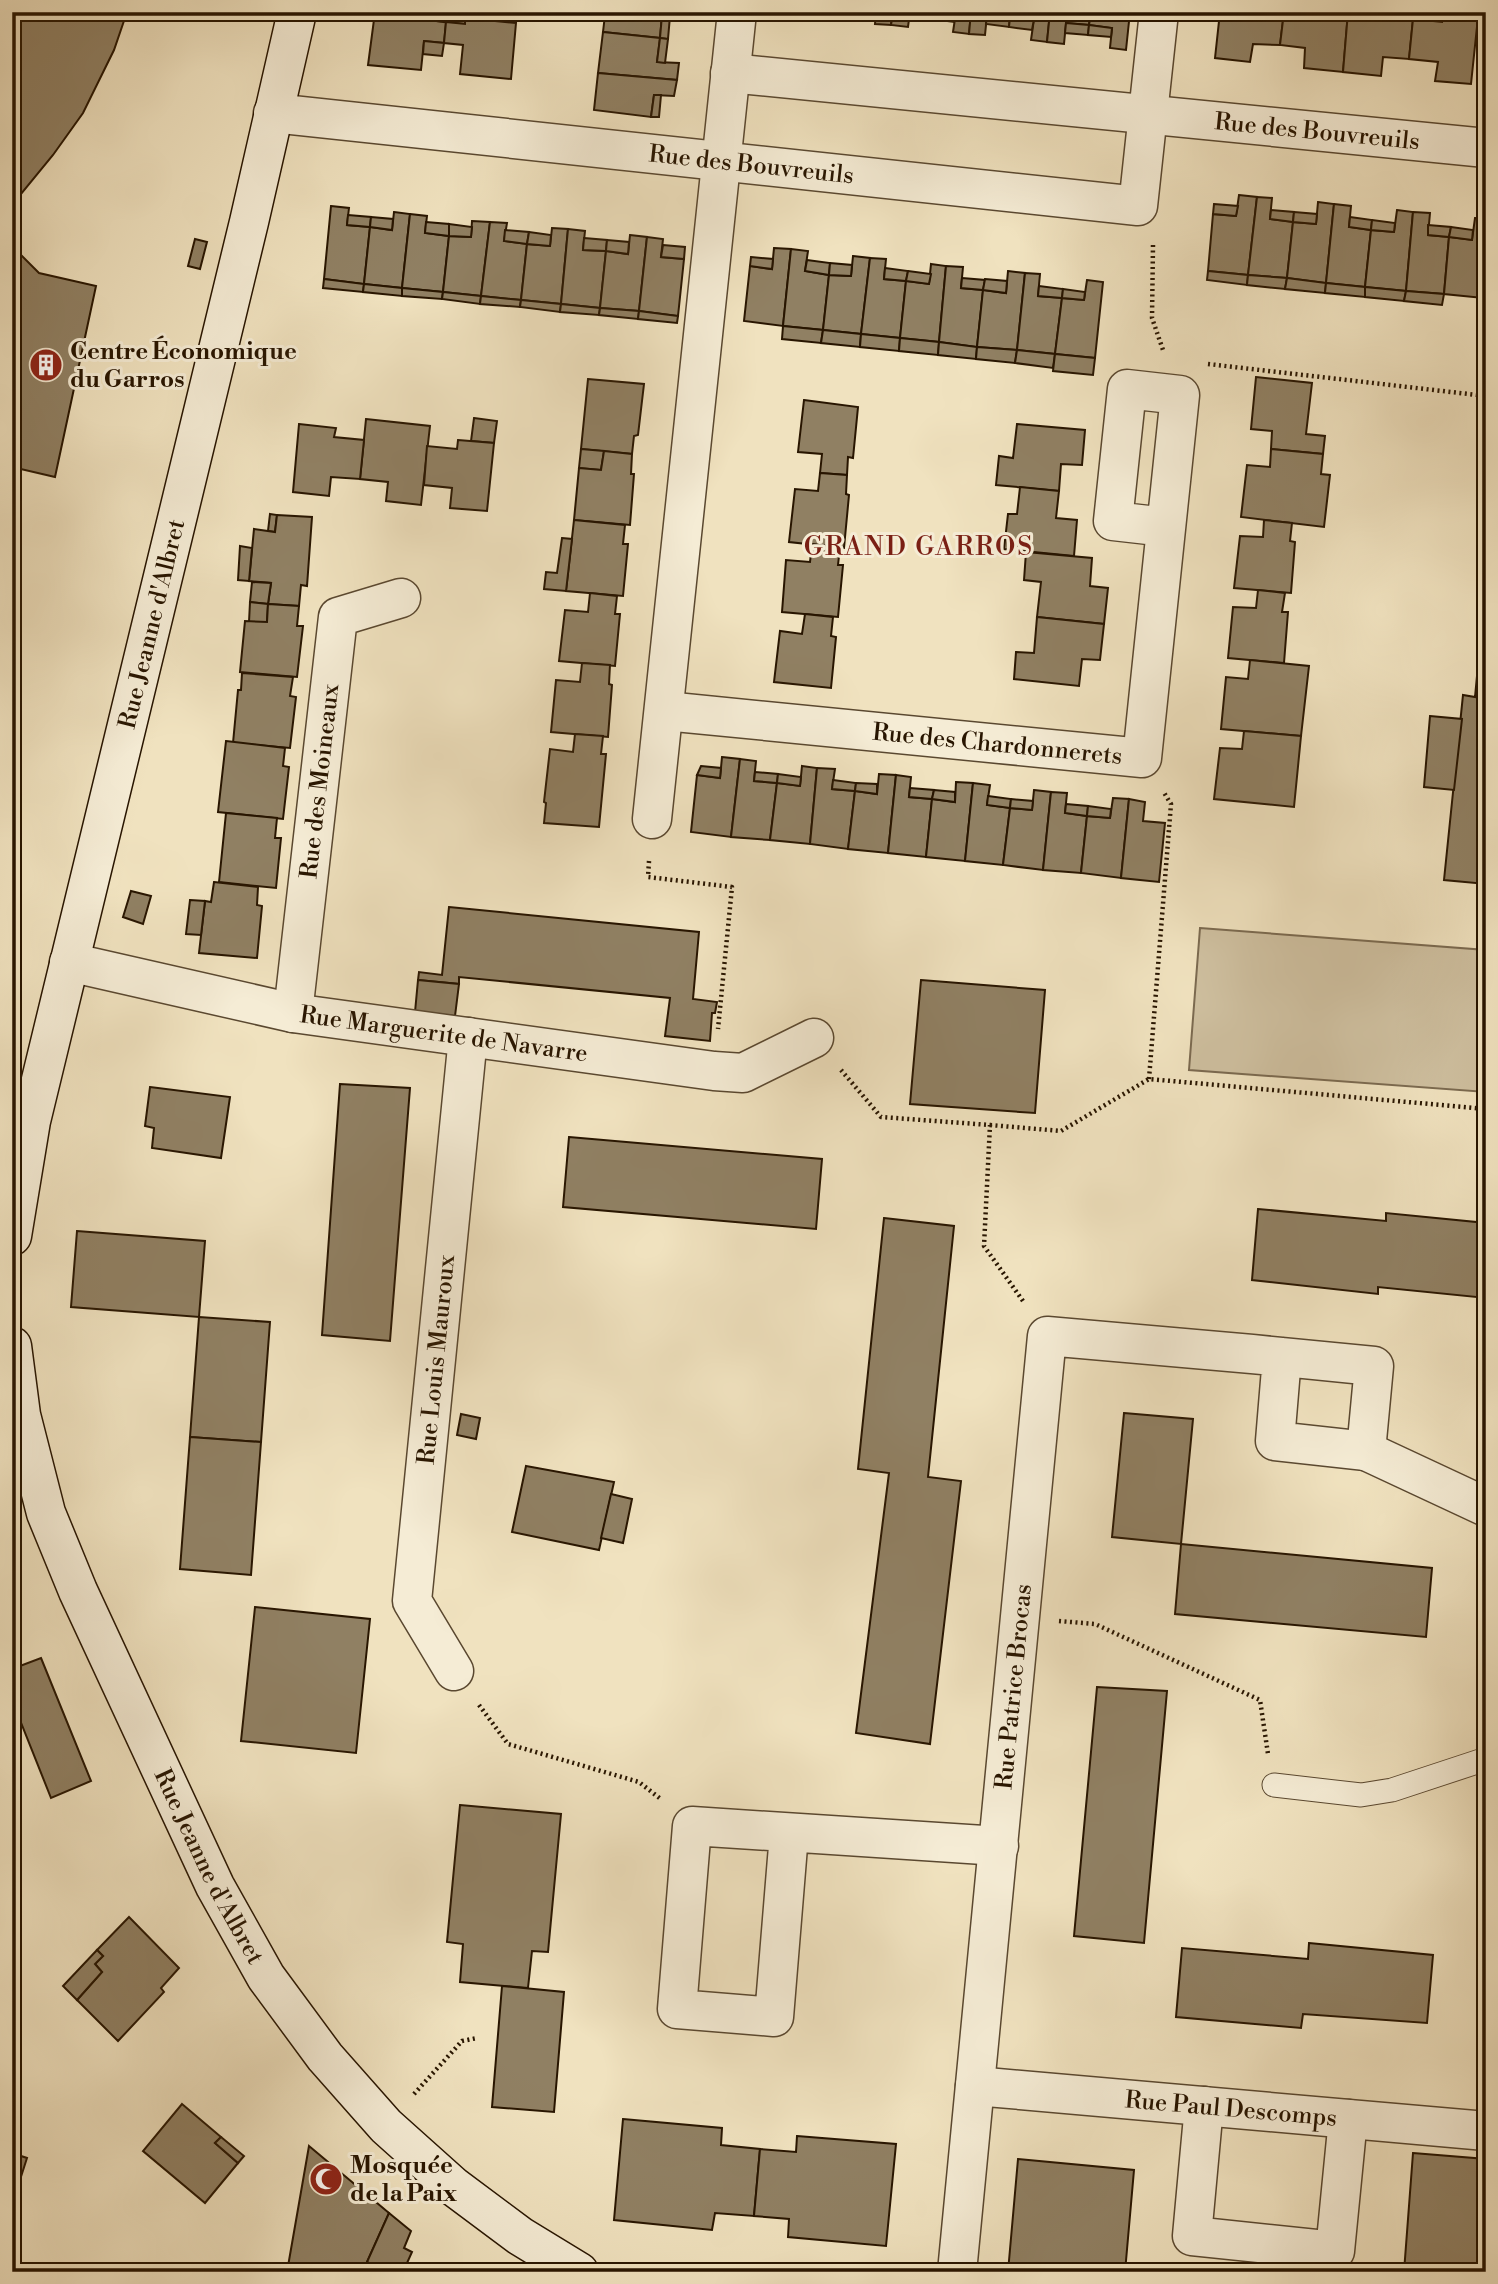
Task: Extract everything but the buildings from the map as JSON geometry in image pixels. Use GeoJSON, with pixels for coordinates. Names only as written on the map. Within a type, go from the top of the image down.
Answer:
{"type":"FeatureCollection","features":[{"type":"Feature","properties":{"kind":"street","name":"Rue Jeanne d'Albret"},"geometry":{"type":"LineString","coordinates":[[12,1236],[31,1121],[297,12]]}},
{"type":"Feature","properties":{"kind":"street"},"geometry":{"type":"LineString","coordinates":[[652,819],[737,12]]}},
{"type":"Feature","properties":{"kind":"street"},"geometry":{"type":"LineString","coordinates":[[1138,206],[1159,12]]}},
{"type":"Feature","properties":{"kind":"street","name":"Rue des Bouvreuils"},"geometry":{"type":"LineString","coordinates":[[730,73],[1486,148]]}},
{"type":"Feature","properties":{"kind":"street","name":"Rue des Bouvreuils"},"geometry":{"type":"LineString","coordinates":[[273,113],[1138,206]]}},
{"type":"Feature","properties":{"kind":"street"},"geometry":{"type":"LineString","coordinates":[[1166,527],[1113,521],[1127,389],[1180,395]]}},
{"type":"Feature","properties":{"kind":"street","name":"Rue des Chardonnerets"},"geometry":{"type":"LineString","coordinates":[[665,711],[1142,758],[1180,395]]}},
{"type":"Feature","properties":{"kind":"street","name":"Rue des Moineaux"},"geometry":{"type":"LineString","coordinates":[[293,1013],[338,617],[401,598]]}},
{"type":"Feature","properties":{"kind":"street","name":"Rue Marguerite de Navarre"},"geometry":{"type":"LineString","coordinates":[[69,962],[293,1013],[714,1072],[743,1073],[814,1038]]}},
{"type":"Feature","properties":{"kind":"street","name":"Rue Louis Mauroux"},"geometry":{"type":"LineString","coordinates":[[454,1671],[412,1601],[468,1037]]}},
{"type":"Feature","properties":{"kind":"street"},"geometry":{"type":"LineString","coordinates":[[1047,1336],[1374,1366],[1366,1451]]}},
{"type":"Feature","properties":{"kind":"street","name":"Rue Patrice Brocas"},"geometry":{"type":"LineString","coordinates":[[957,2272],[1047,1336]]}},
{"type":"Feature","properties":{"kind":"street","name":"Rue Jeanne d'Albret"},"geometry":{"type":"LineString","coordinates":[[12,1346],[17,1432],[46,1513],[78,1591],[215,1886],[266,1977],[325,2057],[386,2126],[453,2186],[486,2211],[520,2236],[579,2272]]}},
{"type":"Feature","properties":{"kind":"street"},"geometry":{"type":"LineString","coordinates":[[1282,1357],[1275,1441],[1366,1451],[1486,1507]]}},
{"type":"Feature","properties":{"kind":"street"},"geometry":{"type":"LineString","coordinates":[[789,1833],[774,2017],[677,2009],[692,1826],[999,1846]]}},
{"type":"Feature","properties":{"kind":"street","name":"Rue Paul Descomps"},"geometry":{"type":"LineString","coordinates":[[975,2086],[1486,2131]]}},
{"type":"Feature","properties":{"kind":"street"},"geometry":{"type":"LineString","coordinates":[[1204,2106],[1192,2236],[1335,2250],[1348,2119]]}},
{"type":"Feature","properties":{"kind":"lane"},"geometry":{"type":"LineString","coordinates":[[1274,1785],[1361,1795],[1392,1790],[1486,1759]]}},
{"type":"Feature","properties":{"kind":"path"},"geometry":{"type":"LineString","coordinates":[[1138,206],[1153,237],[1152,318],[1180,395]]}},
{"type":"Feature","properties":{"kind":"path"},"geometry":{"type":"LineString","coordinates":[[1180,395],[1205,364],[1486,396]]}},
{"type":"Feature","properties":{"kind":"path"},"geometry":{"type":"LineString","coordinates":[[1142,758],[1171,804],[1149,1079]]}},
{"type":"Feature","properties":{"kind":"path"},"geometry":{"type":"LineString","coordinates":[[652,819],[648,877],[732,887],[714,1072]]}},
{"type":"Feature","properties":{"kind":"path"},"geometry":{"type":"LineString","coordinates":[[814,1038],[881,1117],[1061,1131],[1149,1079],[1486,1109]]}},
{"type":"Feature","properties":{"kind":"path"},"geometry":{"type":"LineString","coordinates":[[990,1125],[984,1246],[1047,1336]]}},
{"type":"Feature","properties":{"kind":"path"},"geometry":{"type":"LineString","coordinates":[[1020,1616],[1094,1624],[1259,1700],[1274,1785]]}},
{"type":"Feature","properties":{"kind":"path"},"geometry":{"type":"LineString","coordinates":[[454,1671],[508,1744],[639,1782],[692,1826]]}},
{"type":"Feature","properties":{"kind":"path"},"geometry":{"type":"LineString","coordinates":[[386,2126],[461,2041],[477,2038]]}},
{"type":"Feature","properties":{"kind":"shaded area"},"geometry":{"type":"Polygon","coordinates":[[[1200,928],[1486,950],[1486,1092],[1189,1070],[1200,928]]]}},
{"type":"Feature","properties":{"kind":"place","name":"Centre Économique du Garros"},"geometry":{"type":"Point","coordinates":[46,365]}},
{"type":"Feature","properties":{"kind":"place","name":"Mosquée de la Paix"},"geometry":{"type":"Point","coordinates":[326,2179]}},
{"type":"Feature","properties":{"kind":"district","name":"GRAND GARROS"},"geometry":{"type":"Point","coordinates":[919,546]}}]}
